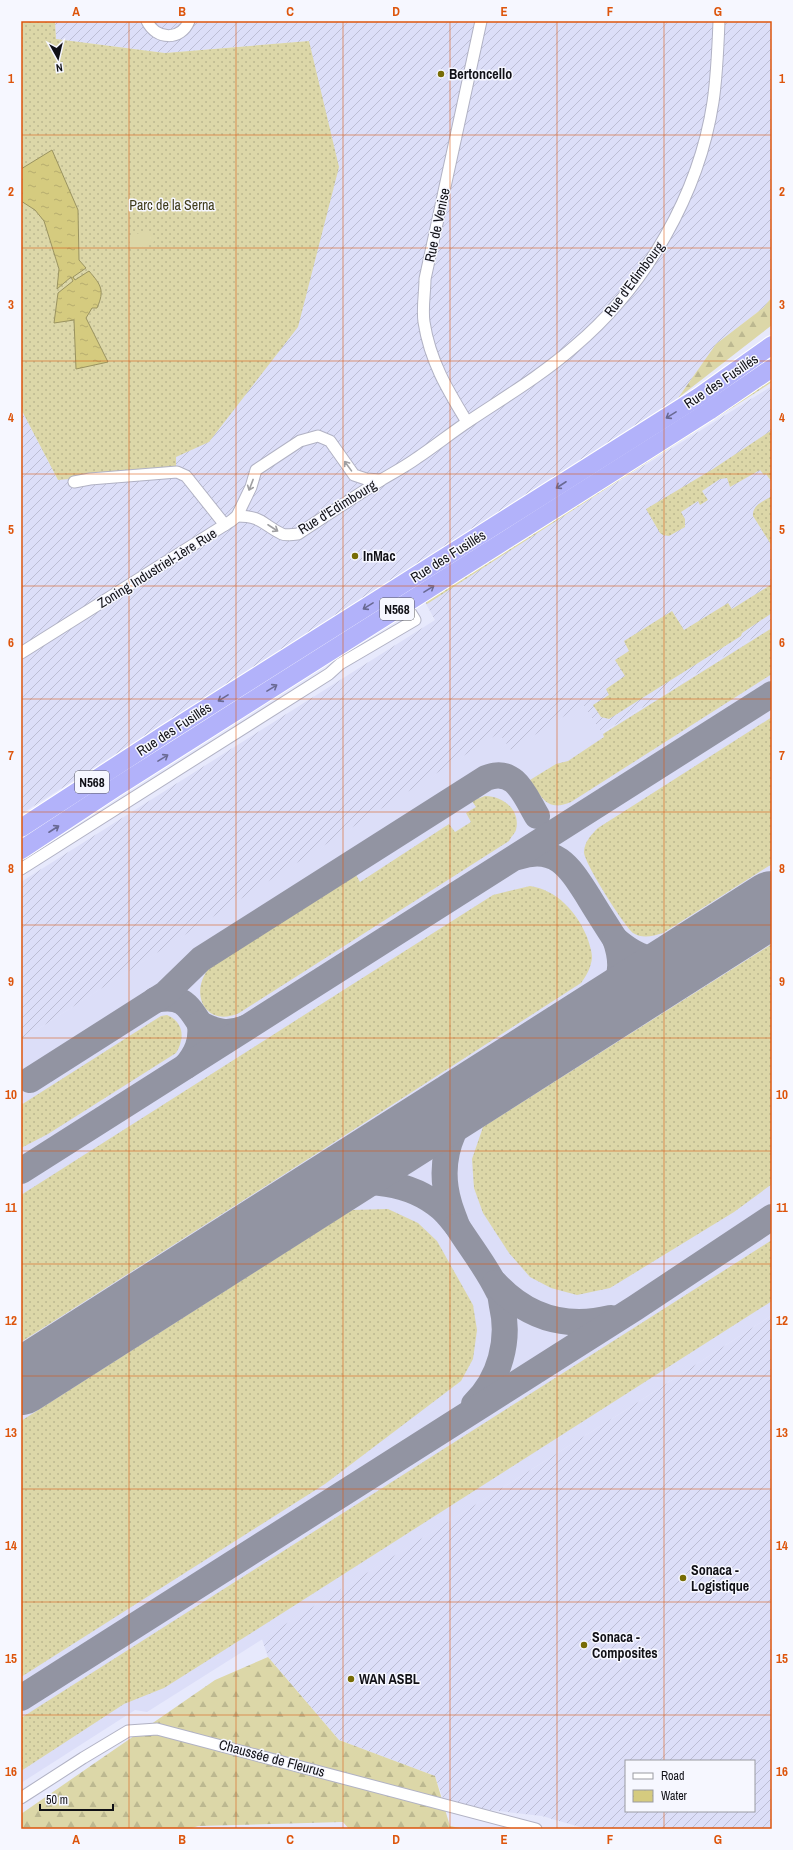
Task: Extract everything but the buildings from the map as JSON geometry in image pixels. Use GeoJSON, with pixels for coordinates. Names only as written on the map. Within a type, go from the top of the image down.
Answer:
{"type":"FeatureCollection","features":[{"type":"Feature","properties":{"kind":"highway","name":"Rue des Fusillés"},"geometry":{"type":"LineString","coordinates":[[21,828],[170,731],[700,396],[772,345]]}},
{"type":"Feature","properties":{"kind":"highway","name":"Rue des Fusillés"},"geometry":{"type":"LineString","coordinates":[[21,850],[122,784],[709,411],[772,368]]}},
{"type":"Feature","properties":{"kind":"street"},"geometry":{"type":"LineString","coordinates":[[147,21],[155,32],[169,36],[182,31],[190,21]]}},
{"type":"Feature","properties":{"kind":"street","name":"Rue de Venise"},"geometry":{"type":"LineString","coordinates":[[467,422],[442,380],[431,354],[424,320],[425,279],[481,21]]}},
{"type":"Feature","properties":{"kind":"street","name":"Rue d'Edimbourg"},"geometry":{"type":"LineString","coordinates":[[381,480],[366,479],[354,475],[330,441],[318,436],[300,441],[256,470],[251,487],[237,516],[248,516],[283,534],[298,534],[416,459],[467,422],[541,374],[576,346],[605,318],[627,294],[660,244],[686,194],[707,130],[716,77],[719,21]]}},
{"type":"Feature","properties":{"kind":"street","name":"Zoning Industriel-1ère Rue"},"geometry":{"type":"LineString","coordinates":[[21,653],[225,525],[186,476],[177,472],[90,479],[74,482]]}},
{"type":"Feature","properties":{"kind":"street"},"geometry":{"type":"LineString","coordinates":[[225,525],[237,516]]}},
{"type":"Feature","properties":{"kind":"street"},"geometry":{"type":"LineString","coordinates":[[21,869],[322,678],[340,664],[415,620],[405,604]]}},
{"type":"Feature","properties":{"kind":"street","name":"Chaussée de Fleurus"},"geometry":{"type":"LineString","coordinates":[[21,1798],[128,1731],[156,1729],[183,1734],[536,1829]]}},
{"type":"Feature","properties":{"kind":"shaded area"},"geometry":{"type":"Polygon","coordinates":[[[55,21],[772,21],[772,297],[763,308],[716,344],[678,398],[21,814],[21,409],[58,480],[309,41],[165,53],[56,39],[55,21]]]}},
{"type":"Feature","properties":{"kind":"shaded area"},"geometry":{"type":"Polygon","coordinates":[[[772,386],[772,626],[602,733],[583,704],[511,750],[499,733],[21,1040],[21,882],[435,620],[425,602],[772,386]]]}},
{"type":"Feature","properties":{"kind":"shaded area"},"geometry":{"type":"Polygon","coordinates":[[[772,626],[772,1315],[629,1408],[147,1712],[135,1710],[21,1783],[21,1040],[498,732],[583,703],[603,733],[772,626]]]}},
{"type":"Feature","properties":{"kind":"shaded area"},"geometry":{"type":"Polygon","coordinates":[[[772,1315],[772,1829],[587,1829],[542,1816],[445,1805],[435,1776],[339,1740],[268,1657],[262,1639],[629,1408],[772,1315]]]}},
{"type":"Feature","properties":{"kind":"green space","name":"Parc de la Serna"},"geometry":{"type":"Polygon","coordinates":[[[21,21],[55,21],[56,39],[165,53],[309,41],[339,167],[298,327],[209,442],[176,457],[176,469],[74,482],[69,479],[58,480],[21,409],[21,21]]]}},
{"type":"Feature","properties":{"kind":"green space"},"geometry":{"type":"Polygon","coordinates":[[[148,229],[154,242],[133,251],[128,238],[148,229]]]}},
{"type":"Feature","properties":{"kind":"green space"},"geometry":{"type":"Polygon","coordinates":[[[772,297],[772,325],[678,398],[716,344],[763,308],[772,297]]]}},
{"type":"Feature","properties":{"kind":"green space"},"geometry":{"type":"Polygon","coordinates":[[[772,379],[772,382],[427,604],[426,602],[772,379]]]}},
{"type":"Feature","properties":{"kind":"green space"},"geometry":{"type":"Polygon","coordinates":[[[772,430],[771,481],[766,474],[764,475],[760,470],[730,487],[727,478],[720,479],[702,491],[708,500],[700,505],[698,501],[681,512],[685,519],[685,527],[669,536],[660,533],[646,509],[713,469],[772,430]]]}},
{"type":"Feature","properties":{"kind":"green space"},"geometry":{"type":"Polygon","coordinates":[[[772,496],[772,546],[753,516],[753,512],[756,506],[772,496]]]}},
{"type":"Feature","properties":{"kind":"green space"},"geometry":{"type":"Polygon","coordinates":[[[772,584],[772,613],[742,633],[741,636],[609,719],[601,717],[593,705],[609,695],[606,689],[625,676],[615,660],[629,651],[624,641],[672,611],[684,630],[728,603],[732,609],[772,584]]]}},
{"type":"Feature","properties":{"kind":"green space"},"geometry":{"type":"Polygon","coordinates":[[[772,628],[772,674],[571,802],[563,805],[556,805],[546,802],[542,798],[530,780],[556,764],[568,761],[604,737],[603,734],[772,628]]]}},
{"type":"Feature","properties":{"kind":"green space"},"geometry":{"type":"Polygon","coordinates":[[[772,717],[772,864],[663,933],[651,936],[636,935],[628,928],[590,868],[584,852],[585,845],[589,838],[598,828],[772,717]]]}},
{"type":"Feature","properties":{"kind":"green space"},"geometry":{"type":"Polygon","coordinates":[[[485,796],[498,798],[504,801],[513,810],[517,823],[516,830],[509,841],[239,1013],[228,1016],[218,1016],[210,1012],[204,1006],[200,989],[203,978],[209,968],[356,875],[360,882],[449,824],[455,832],[471,822],[466,813],[476,807],[472,801],[485,796]]]}},
{"type":"Feature","properties":{"kind":"green space"},"geometry":{"type":"Polygon","coordinates":[[[530,886],[540,888],[557,897],[572,911],[583,928],[592,953],[592,958],[591,965],[581,983],[21,1342],[21,1195],[493,895],[530,886]]]}},
{"type":"Feature","properties":{"kind":"green space"},"geometry":{"type":"Polygon","coordinates":[[[772,944],[772,1184],[734,1212],[610,1288],[577,1295],[551,1288],[530,1277],[509,1253],[483,1213],[474,1188],[472,1159],[483,1127],[772,944]]]}},
{"type":"Feature","properties":{"kind":"green space"},"geometry":{"type":"Polygon","coordinates":[[[167,1015],[173,1018],[180,1026],[182,1037],[176,1053],[48,1134],[21,1148],[21,1105],[161,1016],[167,1015]]]}},
{"type":"Feature","properties":{"kind":"green space"},"geometry":{"type":"Polygon","coordinates":[[[388,1209],[418,1223],[437,1241],[473,1305],[477,1330],[473,1359],[461,1381],[325,1484],[21,1677],[21,1421],[352,1210],[388,1209]]]}},
{"type":"Feature","properties":{"kind":"green space"},"geometry":{"type":"Polygon","coordinates":[[[772,1240],[772,1301],[164,1688],[124,1704],[21,1771],[21,1718],[772,1240]]]}},
{"type":"Feature","properties":{"kind":"green space"},"geometry":{"type":"Polygon","coordinates":[[[268,1657],[339,1740],[435,1776],[450,1826],[465,1829],[349,1829],[343,1822],[198,1826],[189,1829],[21,1829],[21,1814],[215,1680],[268,1657]]]}},
{"type":"Feature","properties":{"kind":"water"},"geometry":{"type":"Polygon","coordinates":[[[52,150],[78,210],[79,260],[86,268],[73,277],[75,280],[89,271],[99,284],[101,292],[101,297],[97,308],[92,308],[86,318],[108,362],[76,369],[74,320],[54,323],[58,293],[73,281],[71,277],[57,289],[59,269],[44,221],[35,210],[21,201],[21,169],[52,150]]]}},
{"type":"Feature","properties":{"kind":"taxiway"},"geometry":{"type":"LineString","coordinates":[[21,1171],[772,694]]}},
{"type":"Feature","properties":{"kind":"taxiway"},"geometry":{"type":"LineString","coordinates":[[30,1080],[165,994],[201,959],[486,778],[496,775],[505,776],[512,779],[523,792],[537,816]]}},
{"type":"Feature","properties":{"kind":"taxiway"},"geometry":{"type":"LineString","coordinates":[[518,857],[531,854],[542,854],[552,856],[560,861],[575,876],[615,939]]}},
{"type":"Feature","properties":{"kind":"taxiway"},"geometry":{"type":"LineString","coordinates":[[588,1021],[612,993],[619,975],[619,952],[615,939],[635,953],[653,959],[673,959],[696,952]]}},
{"type":"Feature","properties":{"kind":"taxiway"},"geometry":{"type":"LineString","coordinates":[[155,1000],[171,999],[182,1002],[187,1006],[200,1024]]}},
{"type":"Feature","properties":{"kind":"taxiway"},"geometry":{"type":"LineString","coordinates":[[186,1066],[198,1046],[200,1024],[222,1032],[245,1028]]}},
{"type":"Feature","properties":{"kind":"taxiway"},"geometry":{"type":"LineString","coordinates":[[305,1201],[324,1190],[341,1185],[371,1182],[387,1184],[402,1187],[429,1199],[443,1210],[457,1226],[450,1206],[445,1184],[445,1166],[448,1149],[453,1133],[472,1103],[499,1078]]}},
{"type":"Feature","properties":{"kind":"taxiway"},"geometry":{"type":"LineString","coordinates":[[21,1698],[635,1308],[772,1217]]}},
{"type":"Feature","properties":{"kind":"taxiway"},"geometry":{"type":"LineString","coordinates":[[457,1226],[494,1283],[501,1298],[504,1319],[505,1332],[501,1358],[490,1383],[474,1404]]}},
{"type":"Feature","properties":{"kind":"taxiway"},"geometry":{"type":"LineString","coordinates":[[495,1283],[520,1305],[548,1318],[578,1322],[611,1318]]}},
{"type":"Feature","properties":{"kind":"runway"},"geometry":{"type":"LineString","coordinates":[[21,1382],[772,904]]}},
{"type":"Feature","properties":{"kind":"place","name":"Bertoncello"},"geometry":{"type":"Point","coordinates":[441,74]}},
{"type":"Feature","properties":{"kind":"place","name":"InMac"},"geometry":{"type":"Point","coordinates":[355,556]}},
{"type":"Feature","properties":{"kind":"place","name":"Sonaca - Logistique"},"geometry":{"type":"Point","coordinates":[683,1578]}},
{"type":"Feature","properties":{"kind":"place","name":"Sonaca - Composites"},"geometry":{"type":"Point","coordinates":[584,1645]}},
{"type":"Feature","properties":{"kind":"place","name":"WAN ASBL"},"geometry":{"type":"Point","coordinates":[351,1679]}}]}
